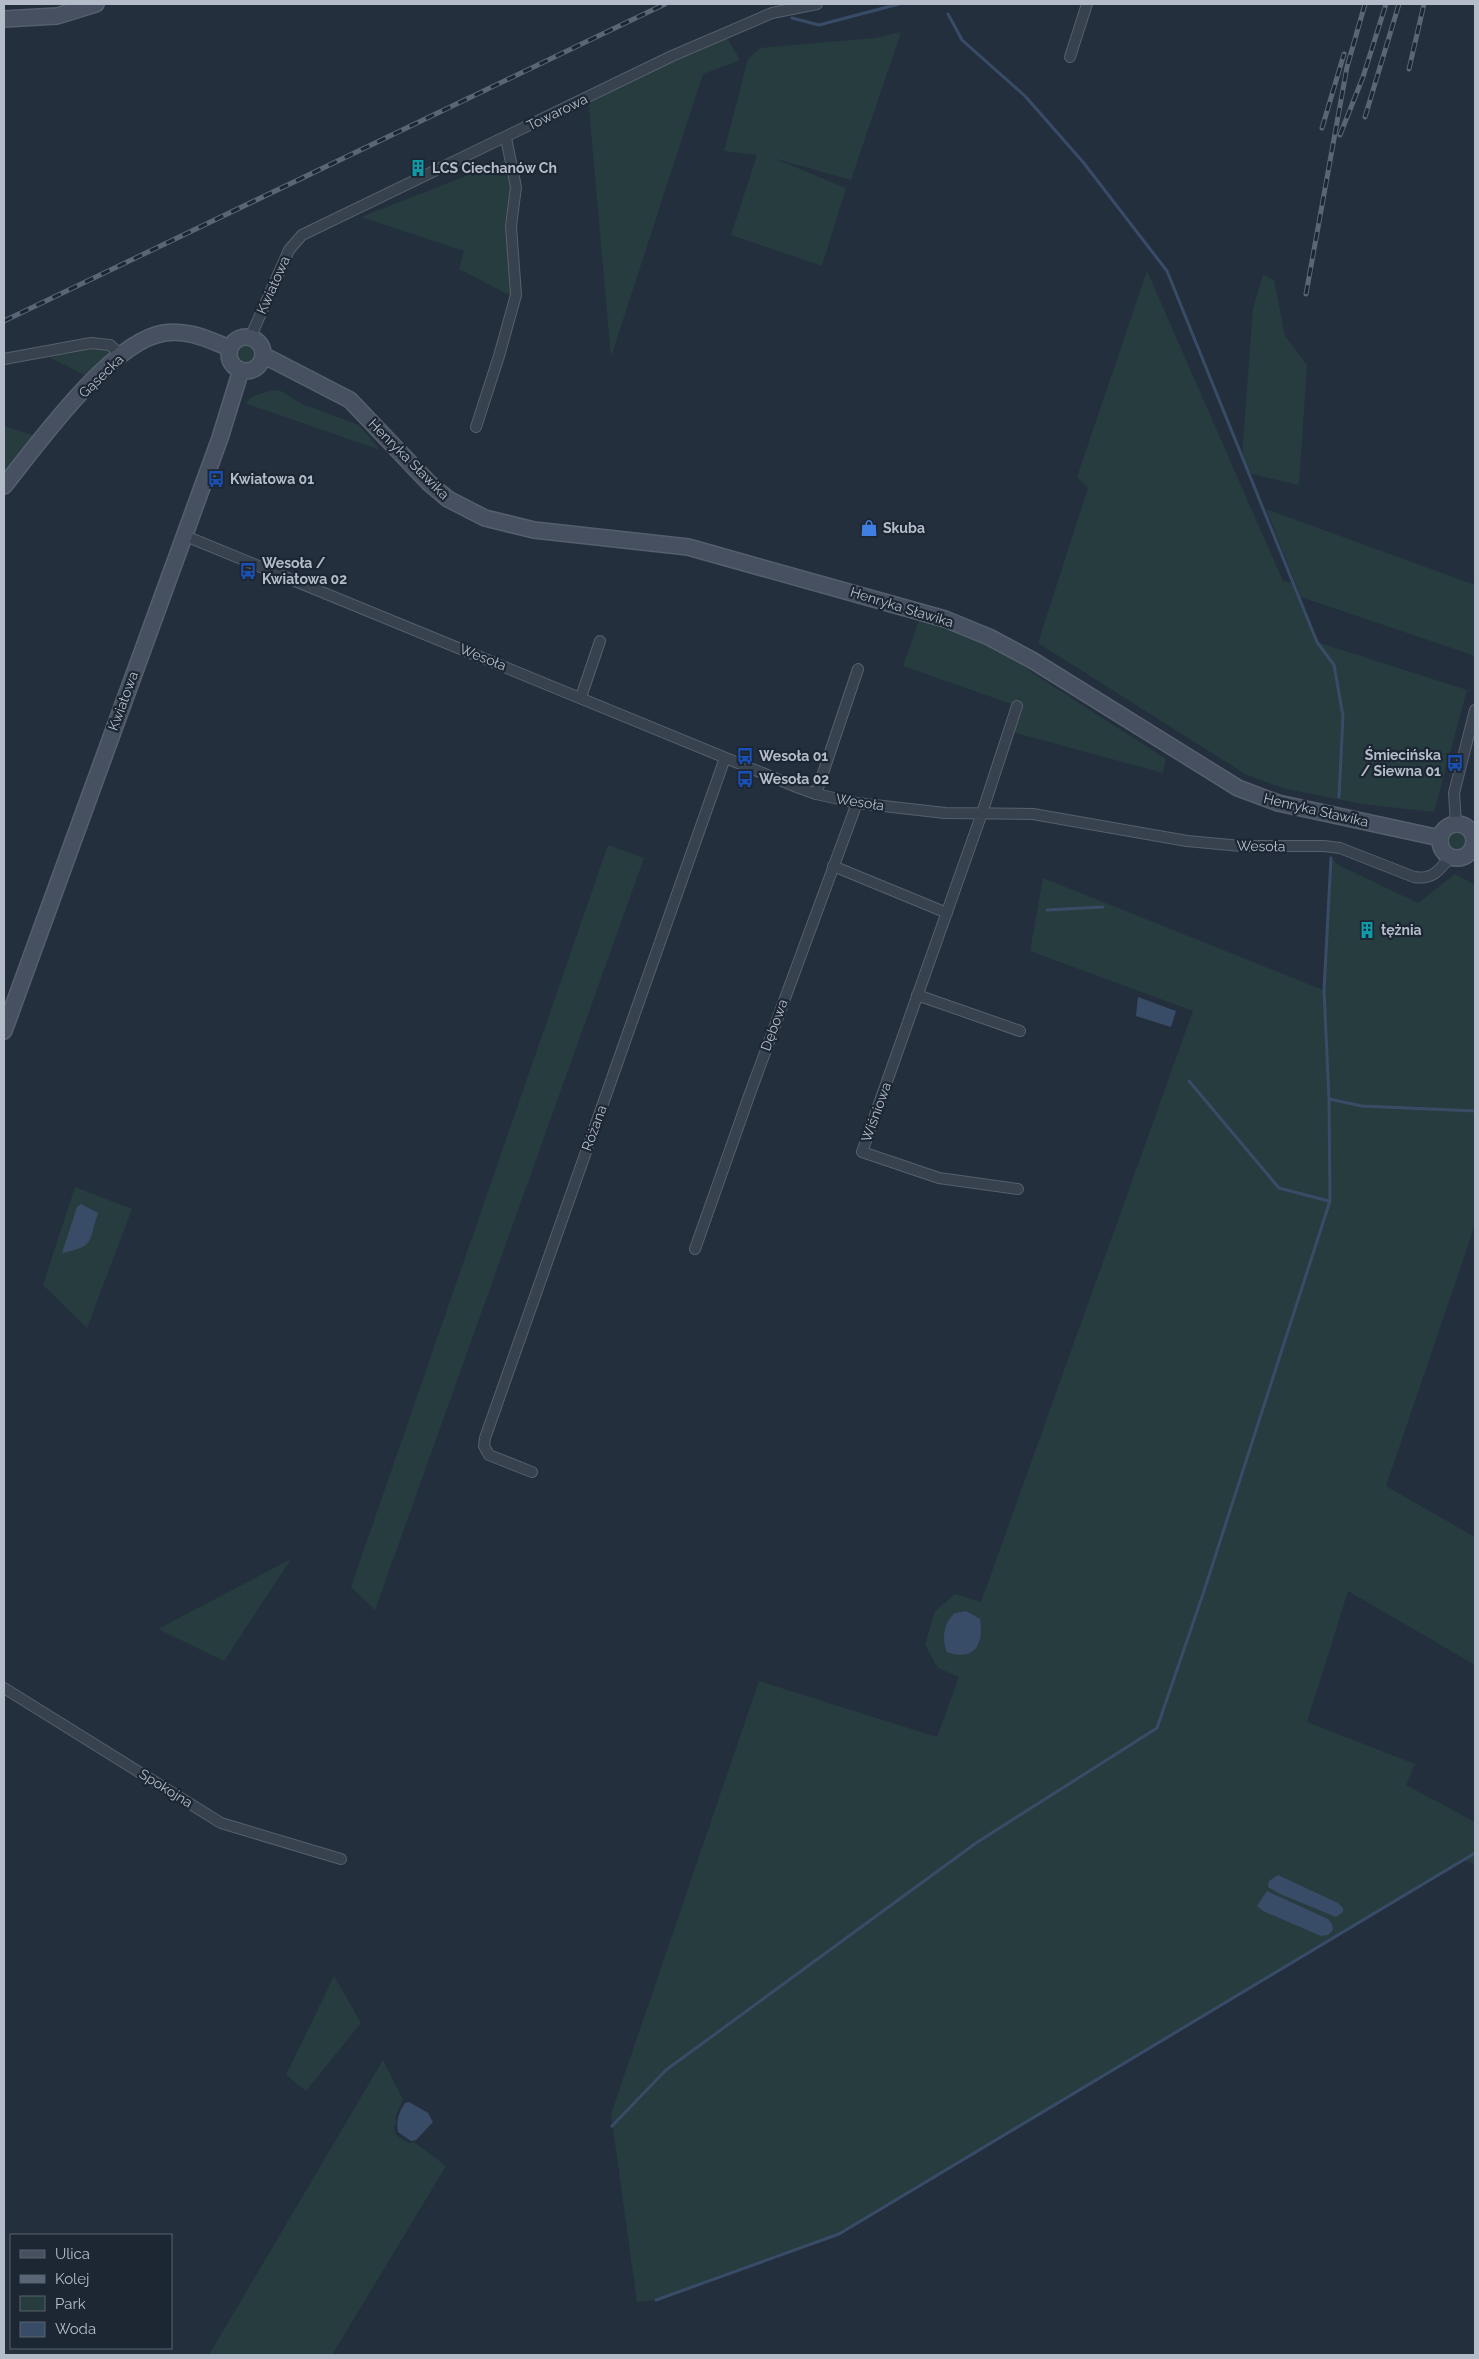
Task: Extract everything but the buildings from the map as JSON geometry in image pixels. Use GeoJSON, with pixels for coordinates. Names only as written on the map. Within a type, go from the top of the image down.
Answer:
{"type":"FeatureCollection","features":[{"type":"Feature","properties":{"kind":"main road"},"geometry":{"type":"LineString","coordinates":[[4,19],[57,16],[96,4]]}},
{"type":"Feature","properties":{"kind":"main road","name":"Gąsecka"},"geometry":{"type":"LineString","coordinates":[[4,486],[68,408],[121,354],[147,337],[182,332],[230,348]]}},
{"type":"Feature","properties":{"kind":"main road"},"geometry":{"type":"LineString","coordinates":[[250,338],[260,346],[260,360],[252,370],[241,370],[231,362],[230,348],[240,339],[250,338]]}},
{"type":"Feature","properties":{"kind":"main road","name":"Henryka Sławika"},"geometry":{"type":"LineString","coordinates":[[260,360],[341,393],[429,483],[448,499],[484,518],[534,530],[688,547],[945,619],[989,638],[1032,660],[1238,788],[1278,803],[1440,838]]}},
{"type":"Feature","properties":{"kind":"main road","name":"Kwiatowa"},"geometry":{"type":"LineString","coordinates":[[4,1031],[183,535],[220,438],[241,370]]}},
{"type":"Feature","properties":{"kind":"main road"},"geometry":{"type":"LineString","coordinates":[[1456,824],[1466,826],[1472,832],[1475,842],[1473,853],[1464,857],[1450,857],[1442,849],[1440,838],[1446,828],[1456,824]]}},
{"type":"Feature","properties":{"kind":"street","name":"Towarowa"},"geometry":{"type":"LineString","coordinates":[[302,235],[506,138],[672,56],[772,13],[817,4]]}},
{"type":"Feature","properties":{"kind":"street"},"geometry":{"type":"LineString","coordinates":[[1070,57],[1087,4]]}},
{"type":"Feature","properties":{"kind":"street"},"geometry":{"type":"LineString","coordinates":[[476,427],[516,295],[511,226],[516,187],[506,138]]}},
{"type":"Feature","properties":{"kind":"street","name":"Kwiatowa"},"geometry":{"type":"LineString","coordinates":[[250,338],[289,250],[302,235]]}},
{"type":"Feature","properties":{"kind":"street"},"geometry":{"type":"LineString","coordinates":[[4,358],[91,343],[110,345],[121,354]]}},
{"type":"Feature","properties":{"kind":"street","name":"Wesoła"},"geometry":{"type":"LineString","coordinates":[[183,535],[816,794],[857,803],[945,813],[1033,814],[1187,841],[1241,846],[1324,846],[1340,848],[1414,877],[1424,879],[1440,870],[1450,857]]}},
{"type":"Feature","properties":{"kind":"street"},"geometry":{"type":"LineString","coordinates":[[581,698],[600,641]]}},
{"type":"Feature","properties":{"kind":"street"},"geometry":{"type":"LineString","coordinates":[[816,794],[858,669]]}},
{"type":"Feature","properties":{"kind":"street","name":"Wiśniowa"},"geometry":{"type":"LineString","coordinates":[[1017,706],[982,813],[862,1152],[939,1178],[1018,1189]]}},
{"type":"Feature","properties":{"kind":"street"},"geometry":{"type":"LineString","coordinates":[[1456,824],[1454,793],[1475,710]]}},
{"type":"Feature","properties":{"kind":"street","name":"Różana"},"geometry":{"type":"LineString","coordinates":[[532,1472],[489,1456],[484,1446],[485,1438],[726,758]]}},
{"type":"Feature","properties":{"kind":"street","name":"Dębowa"},"geometry":{"type":"LineString","coordinates":[[696,1249],[857,803]]}},
{"type":"Feature","properties":{"kind":"street"},"geometry":{"type":"LineString","coordinates":[[833,866],[947,913]]}},
{"type":"Feature","properties":{"kind":"street"},"geometry":{"type":"LineString","coordinates":[[917,995],[1020,1031]]}},
{"type":"Feature","properties":{"kind":"street","name":"Spokojna"},"geometry":{"type":"LineString","coordinates":[[4,1688],[221,1822],[341,1860]]}},
{"type":"Feature","properties":{"kind":"green space"},"geometry":{"type":"Polygon","coordinates":[[[901,32],[851,180],[773,158],[846,188],[822,266],[731,235],[757,155],[724,151],[748,59],[760,48],[875,38],[901,32]]]}},
{"type":"Feature","properties":{"kind":"green space"},"geometry":{"type":"Polygon","coordinates":[[[724,33],[740,60],[703,74],[611,357],[588,97],[724,33]]]}},
{"type":"Feature","properties":{"kind":"green space"},"geometry":{"type":"Polygon","coordinates":[[[509,159],[512,182],[513,297],[459,269],[464,251],[361,217],[509,159]]]}},
{"type":"Feature","properties":{"kind":"green space"},"geometry":{"type":"Polygon","coordinates":[[[1147,271],[1283,581],[1293,583],[1317,642],[1467,690],[1434,812],[1362,804],[1282,788],[1245,774],[1038,643],[1088,488],[1077,477],[1147,271]]]}},
{"type":"Feature","properties":{"kind":"green space"},"geometry":{"type":"Polygon","coordinates":[[[1263,275],[1274,280],[1285,336],[1307,365],[1299,485],[1251,474],[1242,455],[1253,308],[1263,275]]]}},
{"type":"Feature","properties":{"kind":"green space"},"geometry":{"type":"Polygon","coordinates":[[[91,343],[121,355],[95,380],[41,353],[91,343]]]}},
{"type":"Feature","properties":{"kind":"green space"},"geometry":{"type":"Polygon","coordinates":[[[245,344],[252,347],[255,354],[252,361],[245,364],[238,361],[235,354],[238,347],[245,344]]]}},
{"type":"Feature","properties":{"kind":"green space"},"geometry":{"type":"Polygon","coordinates":[[[272,390],[281,391],[302,404],[359,425],[380,450],[245,403],[253,396],[272,390]]]}},
{"type":"Feature","properties":{"kind":"green space"},"geometry":{"type":"Polygon","coordinates":[[[4,426],[42,438],[4,486],[4,426]]]}},
{"type":"Feature","properties":{"kind":"green space"},"geometry":{"type":"Polygon","coordinates":[[[1266,509],[1475,585],[1475,656],[1301,597],[1266,509]]]}},
{"type":"Feature","properties":{"kind":"green space"},"geometry":{"type":"Polygon","coordinates":[[[922,612],[989,637],[1031,672],[1166,759],[1163,773],[1009,731],[1024,689],[1017,706],[903,666],[922,612]]]}},
{"type":"Feature","properties":{"kind":"green space"},"geometry":{"type":"Polygon","coordinates":[[[1458,831],[1465,834],[1468,841],[1465,848],[1458,851],[1451,848],[1448,841],[1451,834],[1458,831]]]}},
{"type":"Feature","properties":{"kind":"green space"},"geometry":{"type":"Polygon","coordinates":[[[608,845],[644,858],[375,1610],[351,1587],[608,845]]]}},
{"type":"Feature","properties":{"kind":"green space"},"geometry":{"type":"Polygon","coordinates":[[[1331,858],[1340,866],[1418,903],[1455,874],[1475,885],[1475,1225],[1386,1486],[1475,1537],[1475,1665],[1348,1591],[1307,1722],[1415,1764],[1406,1785],[1475,1822],[1475,1864],[1463,1860],[839,2234],[656,2300],[637,2302],[611,2114],[759,1681],[937,1737],[959,1677],[938,1668],[925,1645],[935,1611],[955,1594],[981,1602],[1193,1011],[1030,951],[1043,878],[1323,990],[1331,858]]]}},
{"type":"Feature","properties":{"kind":"green space"},"geometry":{"type":"Polygon","coordinates":[[[75,1187],[132,1209],[87,1328],[43,1285],[75,1187]]]}},
{"type":"Feature","properties":{"kind":"green space"},"geometry":{"type":"Polygon","coordinates":[[[291,1559],[224,1661],[158,1629],[291,1559]]]}},
{"type":"Feature","properties":{"kind":"green space"},"geometry":{"type":"Polygon","coordinates":[[[334,1976],[361,2023],[306,2091],[286,2075],[334,1976]]]}},
{"type":"Feature","properties":{"kind":"green space"},"geometry":{"type":"Polygon","coordinates":[[[383,2060],[403,2100],[395,2117],[397,2122],[394,2127],[396,2135],[408,2143],[414,2142],[446,2166],[332,2355],[209,2355],[383,2060]]]}},
{"type":"Feature","properties":{"kind":"water"},"geometry":{"type":"Polygon","coordinates":[[[1138,997],[1176,1011],[1171,1027],[1136,1016],[1138,997]]]}},
{"type":"Feature","properties":{"kind":"water"},"geometry":{"type":"Polygon","coordinates":[[[81,1204],[98,1213],[91,1237],[89,1242],[80,1248],[62,1253],[77,1207],[81,1204]]]}},
{"type":"Feature","properties":{"kind":"water"},"geometry":{"type":"Polygon","coordinates":[[[966,1611],[980,1619],[979,1643],[976,1649],[965,1655],[947,1652],[944,1636],[948,1621],[955,1613],[966,1611]]]}},
{"type":"Feature","properties":{"kind":"water"},"geometry":{"type":"Polygon","coordinates":[[[1278,1875],[1338,1903],[1343,1908],[1343,1912],[1336,1917],[1280,1894],[1268,1887],[1269,1881],[1278,1875]]]}},
{"type":"Feature","properties":{"kind":"water"},"geometry":{"type":"Polygon","coordinates":[[[1267,1891],[1328,1919],[1332,1924],[1333,1930],[1328,1935],[1321,1936],[1263,1911],[1257,1906],[1267,1891]]]}},
{"type":"Feature","properties":{"kind":"water"},"geometry":{"type":"Polygon","coordinates":[[[409,2102],[428,2113],[433,2122],[416,2140],[411,2141],[398,2132],[397,2128],[401,2110],[405,2103],[409,2102]]]}},
{"type":"Feature","properties":{"kind":"waterway"},"geometry":{"type":"LineString","coordinates":[[792,18],[819,25],[899,4]]}},
{"type":"Feature","properties":{"kind":"waterway"},"geometry":{"type":"LineString","coordinates":[[948,14],[962,40],[1025,96],[1083,162],[1167,271],[1317,642],[1334,665],[1343,716],[1339,797]]}},
{"type":"Feature","properties":{"kind":"waterway"},"geometry":{"type":"LineString","coordinates":[[1331,858],[1324,990],[1329,1099],[1362,1106],[1475,1111]]}},
{"type":"Feature","properties":{"kind":"waterway"},"geometry":{"type":"LineString","coordinates":[[1047,910],[1103,907]]}},
{"type":"Feature","properties":{"kind":"waterway"},"geometry":{"type":"LineString","coordinates":[[1189,1081],[1279,1188],[1329,1201]]}},
{"type":"Feature","properties":{"kind":"waterway"},"geometry":{"type":"LineString","coordinates":[[612,2126],[666,2070],[976,1843],[1157,1728],[1204,1591],[1330,1201],[1329,1099]]}},
{"type":"Feature","properties":{"kind":"waterway"},"geometry":{"type":"LineString","coordinates":[[656,2300],[839,2234],[1475,1853]]}},
{"type":"Feature","properties":{"kind":"railway"},"geometry":{"type":"LineString","coordinates":[[4,321],[665,4]]}},
{"type":"Feature","properties":{"kind":"railway"},"geometry":{"type":"LineString","coordinates":[[1306,294],[1347,67],[1365,4]]}},
{"type":"Feature","properties":{"kind":"railway"},"geometry":{"type":"LineString","coordinates":[[1340,135],[1363,77],[1386,4]]}},
{"type":"Feature","properties":{"kind":"railway"},"geometry":{"type":"LineString","coordinates":[[1365,117],[1399,4]]}},
{"type":"Feature","properties":{"kind":"railway"},"geometry":{"type":"LineString","coordinates":[[1409,69],[1424,4]]}},
{"type":"Feature","properties":{"kind":"railway"},"geometry":{"type":"LineString","coordinates":[[1322,128],[1344,54]]}},
{"type":"Feature","properties":{"kind":"place","name":"LCS Ciechanów Ch"},"geometry":{"type":"Point","coordinates":[418,168]}},
{"type":"Feature","properties":{"kind":"place","name":"Kwiatowa 01"},"geometry":{"type":"Point","coordinates":[216,479]}},
{"type":"Feature","properties":{"kind":"place","name":"Skuba"},"geometry":{"type":"Point","coordinates":[869,528]}},
{"type":"Feature","properties":{"kind":"place","name":"Wesoła / Kwiatowa 02"},"geometry":{"type":"Point","coordinates":[248,571]}},
{"type":"Feature","properties":{"kind":"place","name":"Wesoła 01"},"geometry":{"type":"Point","coordinates":[745,756]}},
{"type":"Feature","properties":{"kind":"place","name":"Śmiecińska / Siewna 01"},"geometry":{"type":"Point","coordinates":[1455,763]}},
{"type":"Feature","properties":{"kind":"place","name":"Wesoła 02"},"geometry":{"type":"Point","coordinates":[745,779]}},
{"type":"Feature","properties":{"kind":"place","name":"tężnia"},"geometry":{"type":"Point","coordinates":[1367,930]}}]}
